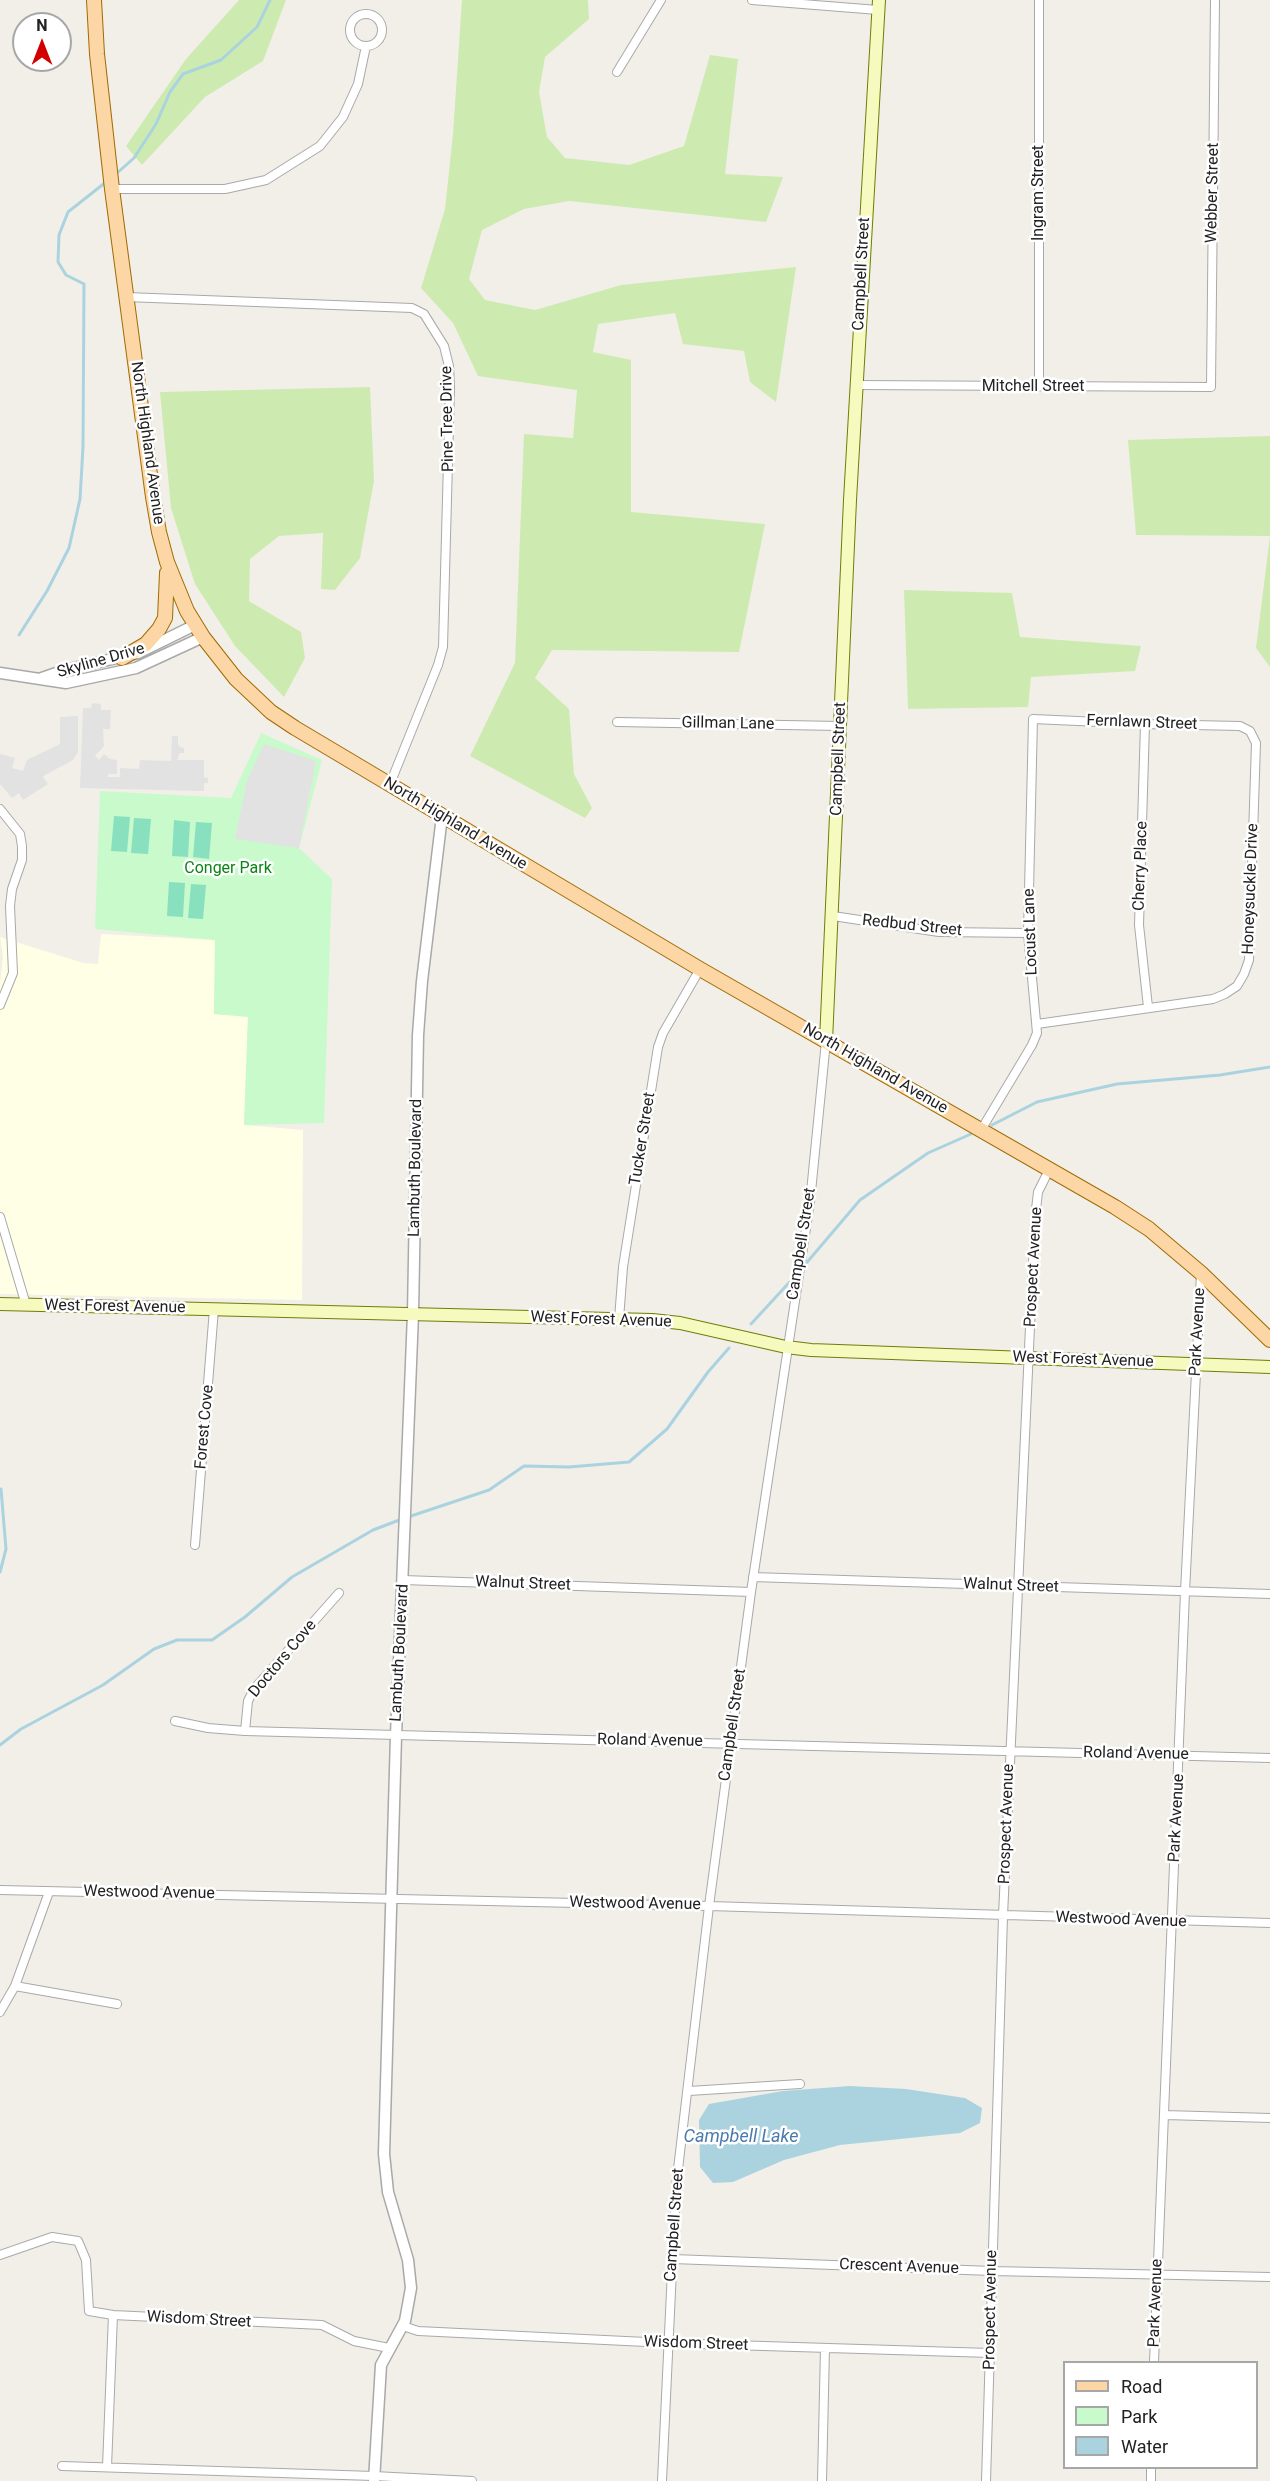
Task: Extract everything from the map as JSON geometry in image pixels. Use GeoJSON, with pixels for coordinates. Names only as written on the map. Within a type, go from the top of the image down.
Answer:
{"type":"FeatureCollection","features":[{"type":"Feature","properties":{"kind":"main road","name":"North Highland Avenue"},"geometry":{"type":"LineString","coordinates":[[94,0],[97,54],[112,189],[153,497],[167,562],[177,589],[199,631],[236,679],[271,712],[442,816],[700,969],[1149,1229],[1201,1273],[1270,1341]]}},
{"type":"Feature","properties":{"kind":"main road","name":"Campbell Street"},"geometry":{"type":"LineString","coordinates":[[826,1041],[856,385],[878,5]]}},
{"type":"Feature","properties":{"kind":"main road"},"geometry":{"type":"LineString","coordinates":[[122,658],[146,644],[165,618],[167,562]]}},
{"type":"Feature","properties":{"kind":"main road","name":"West Forest Avenue"},"geometry":{"type":"LineString","coordinates":[[0,1304],[619,1319],[680,1323],[786,1347],[811,1350],[1270,1367]]}},
{"type":"Feature","properties":{"kind":"street"},"geometry":{"type":"LineString","coordinates":[[617,72],[661,0]]}},
{"type":"Feature","properties":{"kind":"street"},"geometry":{"type":"LineString","coordinates":[[752,0],[878,5]]}},
{"type":"Feature","properties":{"kind":"street","name":"Ingram Street"},"geometry":{"type":"LineString","coordinates":[[1039,0],[1039,387]]}},
{"type":"Feature","properties":{"kind":"street","name":"Webber Street"},"geometry":{"type":"LineString","coordinates":[[1211,387],[1215,0]]}},
{"type":"Feature","properties":{"kind":"street"},"geometry":{"type":"LineString","coordinates":[[112,189],[225,189],[266,180],[320,146],[343,117],[358,84],[366,46]]}},
{"type":"Feature","properties":{"kind":"street","name":"Pine Tree Drive"},"geometry":{"type":"LineString","coordinates":[[126,297],[412,308],[424,315],[440,339],[449,366],[450,388],[445,628],[438,665],[390,784]]}},
{"type":"Feature","properties":{"kind":"street","name":"Mitchell Street"},"geometry":{"type":"LineString","coordinates":[[856,385],[1211,387]]}},
{"type":"Feature","properties":{"kind":"street","name":"Skyline Drive"},"geometry":{"type":"LineString","coordinates":[[39,680],[64,670],[122,658],[199,631]]}},
{"type":"Feature","properties":{"kind":"street","name":"Skyline Drive"},"geometry":{"type":"LineString","coordinates":[[0,673],[66,683],[136,668],[199,631]]}},
{"type":"Feature","properties":{"kind":"street","name":"Fernlawn Street"},"geometry":{"type":"LineString","coordinates":[[1033,718],[1240,726],[1250,730]]}},
{"type":"Feature","properties":{"kind":"street","name":"Locust Lane"},"geometry":{"type":"LineString","coordinates":[[977,1128],[1037,1034],[1028,933],[1033,718]]}},
{"type":"Feature","properties":{"kind":"street","name":"Gillman Lane"},"geometry":{"type":"LineString","coordinates":[[617,722],[840,726]]}},
{"type":"Feature","properties":{"kind":"street","name":"Cherry Place"},"geometry":{"type":"LineString","coordinates":[[1145,724],[1139,925],[1148,1007]]}},
{"type":"Feature","properties":{"kind":"street","name":"Honeysuckle Drive"},"geometry":{"type":"LineString","coordinates":[[1037,1024],[1213,999],[1237,986],[1245,974],[1249,960],[1256,743],[1250,730]]}},
{"type":"Feature","properties":{"kind":"street"},"geometry":{"type":"LineString","coordinates":[[0,809],[20,834],[22,846],[22,860],[12,890],[10,906],[13,973],[0,1005]]}},
{"type":"Feature","properties":{"kind":"street","name":"Lambuth Boulevard"},"geometry":{"type":"LineString","coordinates":[[374,2478],[378,2383],[381,2365],[403,2326],[410,2305],[411,2288],[408,2260],[394,2219],[388,2192],[384,2154],[396,1736],[413,1314],[421,992],[442,816]]}},
{"type":"Feature","properties":{"kind":"street","name":"Redbud Street"},"geometry":{"type":"LineString","coordinates":[[833,916],[939,932],[1028,933]]}},
{"type":"Feature","properties":{"kind":"street","name":"Tucker Street"},"geometry":{"type":"LineString","coordinates":[[619,1319],[623,1267],[658,1047],[663,1033],[700,969]]}},
{"type":"Feature","properties":{"kind":"street","name":"Campbell Street"},"geometry":{"type":"LineString","coordinates":[[662,2481],[676,2186],[709,1906],[750,1592],[811,1193],[826,1041]]}},
{"type":"Feature","properties":{"kind":"street","name":"Prospect Avenue"},"geometry":{"type":"LineString","coordinates":[[986,2481],[1003,1916],[1035,1218],[1038,1192],[1049,1170]]}},
{"type":"Feature","properties":{"kind":"street"},"geometry":{"type":"LineString","coordinates":[[0,1217],[26,1305]]}},
{"type":"Feature","properties":{"kind":"street","name":"Park Avenue"},"geometry":{"type":"LineString","coordinates":[[1154,2361],[1185,1592],[1201,1273]]}},
{"type":"Feature","properties":{"kind":"street","name":"Forest Cove"},"geometry":{"type":"LineString","coordinates":[[195,1545],[214,1309]]}},
{"type":"Feature","properties":{"kind":"street","name":"Walnut Street"},"geometry":{"type":"LineString","coordinates":[[753,1577],[1270,1594]]}},
{"type":"Feature","properties":{"kind":"street","name":"Walnut Street"},"geometry":{"type":"LineString","coordinates":[[403,1580],[750,1592]]}},
{"type":"Feature","properties":{"kind":"street","name":"Doctors Cove"},"geometry":{"type":"LineString","coordinates":[[245,1731],[248,1701],[254,1689],[339,1593]]}},
{"type":"Feature","properties":{"kind":"street","name":"Roland Avenue"},"geometry":{"type":"LineString","coordinates":[[175,1721],[208,1728],[245,1731],[1270,1758]]}},
{"type":"Feature","properties":{"kind":"street","name":"Westwood Avenue"},"geometry":{"type":"LineString","coordinates":[[0,1890],[709,1906],[1270,1923]]}},
{"type":"Feature","properties":{"kind":"street"},"geometry":{"type":"LineString","coordinates":[[0,2012],[15,1986],[50,1892]]}},
{"type":"Feature","properties":{"kind":"street"},"geometry":{"type":"LineString","coordinates":[[15,1986],[117,2004]]}},
{"type":"Feature","properties":{"kind":"street"},"geometry":{"type":"LineString","coordinates":[[689,2091],[800,2084]]}},
{"type":"Feature","properties":{"kind":"street"},"geometry":{"type":"LineString","coordinates":[[1165,2115],[1270,2118]]}},
{"type":"Feature","properties":{"kind":"street","name":"Wisdom Street"},"geometry":{"type":"LineString","coordinates":[[0,2255],[52,2237],[78,2241],[86,2260],[89,2311],[113,2315],[322,2325],[332,2329],[340,2337],[354,2342],[389,2348]]}},
{"type":"Feature","properties":{"kind":"street","name":"Crescent Avenue"},"geometry":{"type":"LineString","coordinates":[[673,2259],[1156,2276],[1270,2277]]}},
{"type":"Feature","properties":{"kind":"street"},"geometry":{"type":"LineString","coordinates":[[107,2467],[113,2315]]}},
{"type":"Feature","properties":{"kind":"street","name":"Wisdom Street"},"geometry":{"type":"LineString","coordinates":[[403,2326],[418,2331],[667,2343],[990,2353]]}},
{"type":"Feature","properties":{"kind":"street"},"geometry":{"type":"LineString","coordinates":[[822,2481],[825,2348]]}},
{"type":"Feature","properties":{"kind":"street"},"geometry":{"type":"LineString","coordinates":[[62,2466],[472,2481]]}},
{"type":"Feature","properties":{"kind":"shaded area"},"geometry":{"type":"Polygon","coordinates":[[[92,703],[101,704],[101,710],[111,710],[110,729],[103,729],[104,746],[95,756],[99,760],[104,754],[110,759],[117,760],[117,774],[108,774],[108,777],[120,777],[120,768],[139,769],[140,760],[171,761],[172,736],[178,736],[178,744],[184,748],[184,753],[180,753],[177,760],[204,760],[204,777],[208,778],[208,783],[204,783],[204,791],[80,788],[83,708],[91,708],[92,703]]]}},
{"type":"Feature","properties":{"kind":"shaded area"},"geometry":{"type":"Polygon","coordinates":[[[78,716],[78,752],[73,760],[45,775],[43,777],[48,784],[23,800],[19,793],[12,798],[0,784],[0,754],[15,758],[12,768],[23,771],[27,760],[60,744],[60,717],[78,716]]]}},
{"type":"Feature","properties":{"kind":"shaded area"},"geometry":{"type":"Polygon","coordinates":[[[264,744],[316,761],[299,848],[235,839],[247,781],[264,744]]]}},
{"type":"Feature","properties":{"kind":"shaded area"},"geometry":{"type":"Polygon","coordinates":[[[101,934],[215,940],[214,1014],[248,1016],[244,1125],[303,1130],[302,1300],[0,1294],[0,984],[3,957],[0,937],[83,963],[98,964],[101,934]]]}},
{"type":"Feature","properties":{"kind":"green space"},"geometry":{"type":"Polygon","coordinates":[[[239,0],[286,0],[263,61],[205,97],[142,165],[126,146],[186,59],[239,0]]]}},
{"type":"Feature","properties":{"kind":"green space"},"geometry":{"type":"Polygon","coordinates":[[[462,0],[588,0],[589,19],[545,57],[539,92],[547,137],[565,158],[629,165],[684,146],[710,55],[738,59],[725,174],[783,177],[766,222],[569,201],[524,209],[482,230],[469,279],[485,300],[535,310],[621,285],[796,267],[776,402],[750,382],[744,351],[683,344],[675,313],[598,324],[593,352],[631,360],[631,512],[765,524],[739,652],[552,650],[535,678],[569,709],[574,774],[592,808],[585,818],[470,756],[515,663],[524,434],[573,438],[577,390],[478,376],[453,323],[421,288],[445,209],[453,134],[462,0]]]}},
{"type":"Feature","properties":{"kind":"green space"},"geometry":{"type":"Polygon","coordinates":[[[370,387],[374,481],[360,558],[335,590],[321,589],[323,533],[279,536],[250,559],[249,601],[301,632],[305,658],[284,697],[235,646],[195,584],[171,508],[160,392],[370,387]]]}},
{"type":"Feature","properties":{"kind":"green space"},"geometry":{"type":"Polygon","coordinates":[[[1270,436],[1270,536],[1136,535],[1128,440],[1270,436]]]}},
{"type":"Feature","properties":{"kind":"green space"},"geometry":{"type":"Polygon","coordinates":[[[1270,536],[1270,667],[1256,648],[1270,536]]]}},
{"type":"Feature","properties":{"kind":"green space"},"geometry":{"type":"Polygon","coordinates":[[[904,590],[1012,593],[1020,637],[1141,646],[1135,671],[1031,677],[1028,707],[908,709],[904,590]]]}},
{"type":"Feature","properties":{"kind":"green space","name":"Conger Park"},"geometry":{"type":"Polygon","coordinates":[[[261,733],[322,760],[299,848],[332,879],[324,1123],[244,1125],[248,1017],[214,1014],[215,940],[95,929],[100,791],[231,798],[261,733]]]}},
{"type":"Feature","properties":{"kind":"green space"},"geometry":{"type":"Polygon","coordinates":[[[114,816],[130,817],[127,852],[111,851],[114,816]]]}},
{"type":"Feature","properties":{"kind":"green space"},"geometry":{"type":"Polygon","coordinates":[[[134,818],[151,819],[148,854],[131,853],[134,818]]]}},
{"type":"Feature","properties":{"kind":"green space"},"geometry":{"type":"Polygon","coordinates":[[[174,820],[190,822],[188,857],[172,856],[174,820]]]}},
{"type":"Feature","properties":{"kind":"green space"},"geometry":{"type":"Polygon","coordinates":[[[196,822],[212,823],[209,859],[193,857],[196,822]]]}},
{"type":"Feature","properties":{"kind":"green space"},"geometry":{"type":"Polygon","coordinates":[[[169,882],[185,883],[183,917],[167,916],[169,882]]]}},
{"type":"Feature","properties":{"kind":"green space"},"geometry":{"type":"Polygon","coordinates":[[[191,884],[206,885],[203,919],[188,918],[191,884]]]}},
{"type":"Feature","properties":{"kind":"water","name":"Campbell Lake"},"geometry":{"type":"Polygon","coordinates":[[[850,2086],[906,2089],[965,2098],[982,2108],[980,2123],[960,2133],[840,2145],[784,2160],[733,2182],[713,2183],[700,2167],[699,2120],[709,2104],[783,2091],[850,2086]]]}},
{"type":"Feature","properties":{"kind":"waterway"},"geometry":{"type":"LineString","coordinates":[[116,174],[134,158],[156,124],[170,92],[183,74],[221,60],[257,27],[270,0]]}},
{"type":"Feature","properties":{"kind":"waterway"},"geometry":{"type":"LineString","coordinates":[[19,635],[47,591],[69,548],[80,499],[83,447],[84,284],[66,275],[58,262],[59,235],[68,212],[106,182]]}},
{"type":"Feature","properties":{"kind":"waterway"},"geometry":{"type":"LineString","coordinates":[[992,1125],[1037,1102],[1117,1084],[1220,1075],[1270,1067]]}},
{"type":"Feature","properties":{"kind":"waterway"},"geometry":{"type":"LineString","coordinates":[[803,1267],[860,1200],[928,1153],[971,1134]]}},
{"type":"Feature","properties":{"kind":"waterway"},"geometry":{"type":"LineString","coordinates":[[751,1324],[797,1274]]}},
{"type":"Feature","properties":{"kind":"waterway"},"geometry":{"type":"LineString","coordinates":[[408,1517],[489,1490],[524,1466],[569,1467],[629,1462],[667,1429],[708,1372],[729,1348]]}},
{"type":"Feature","properties":{"kind":"waterway"},"geometry":{"type":"LineString","coordinates":[[0,1572],[6,1549],[1,1489]]}},
{"type":"Feature","properties":{"kind":"waterway"},"geometry":{"type":"LineString","coordinates":[[0,1745],[21,1729],[103,1685],[154,1649],[177,1640],[212,1640],[245,1617],[292,1577],[373,1530],[402,1519]]}}]}
